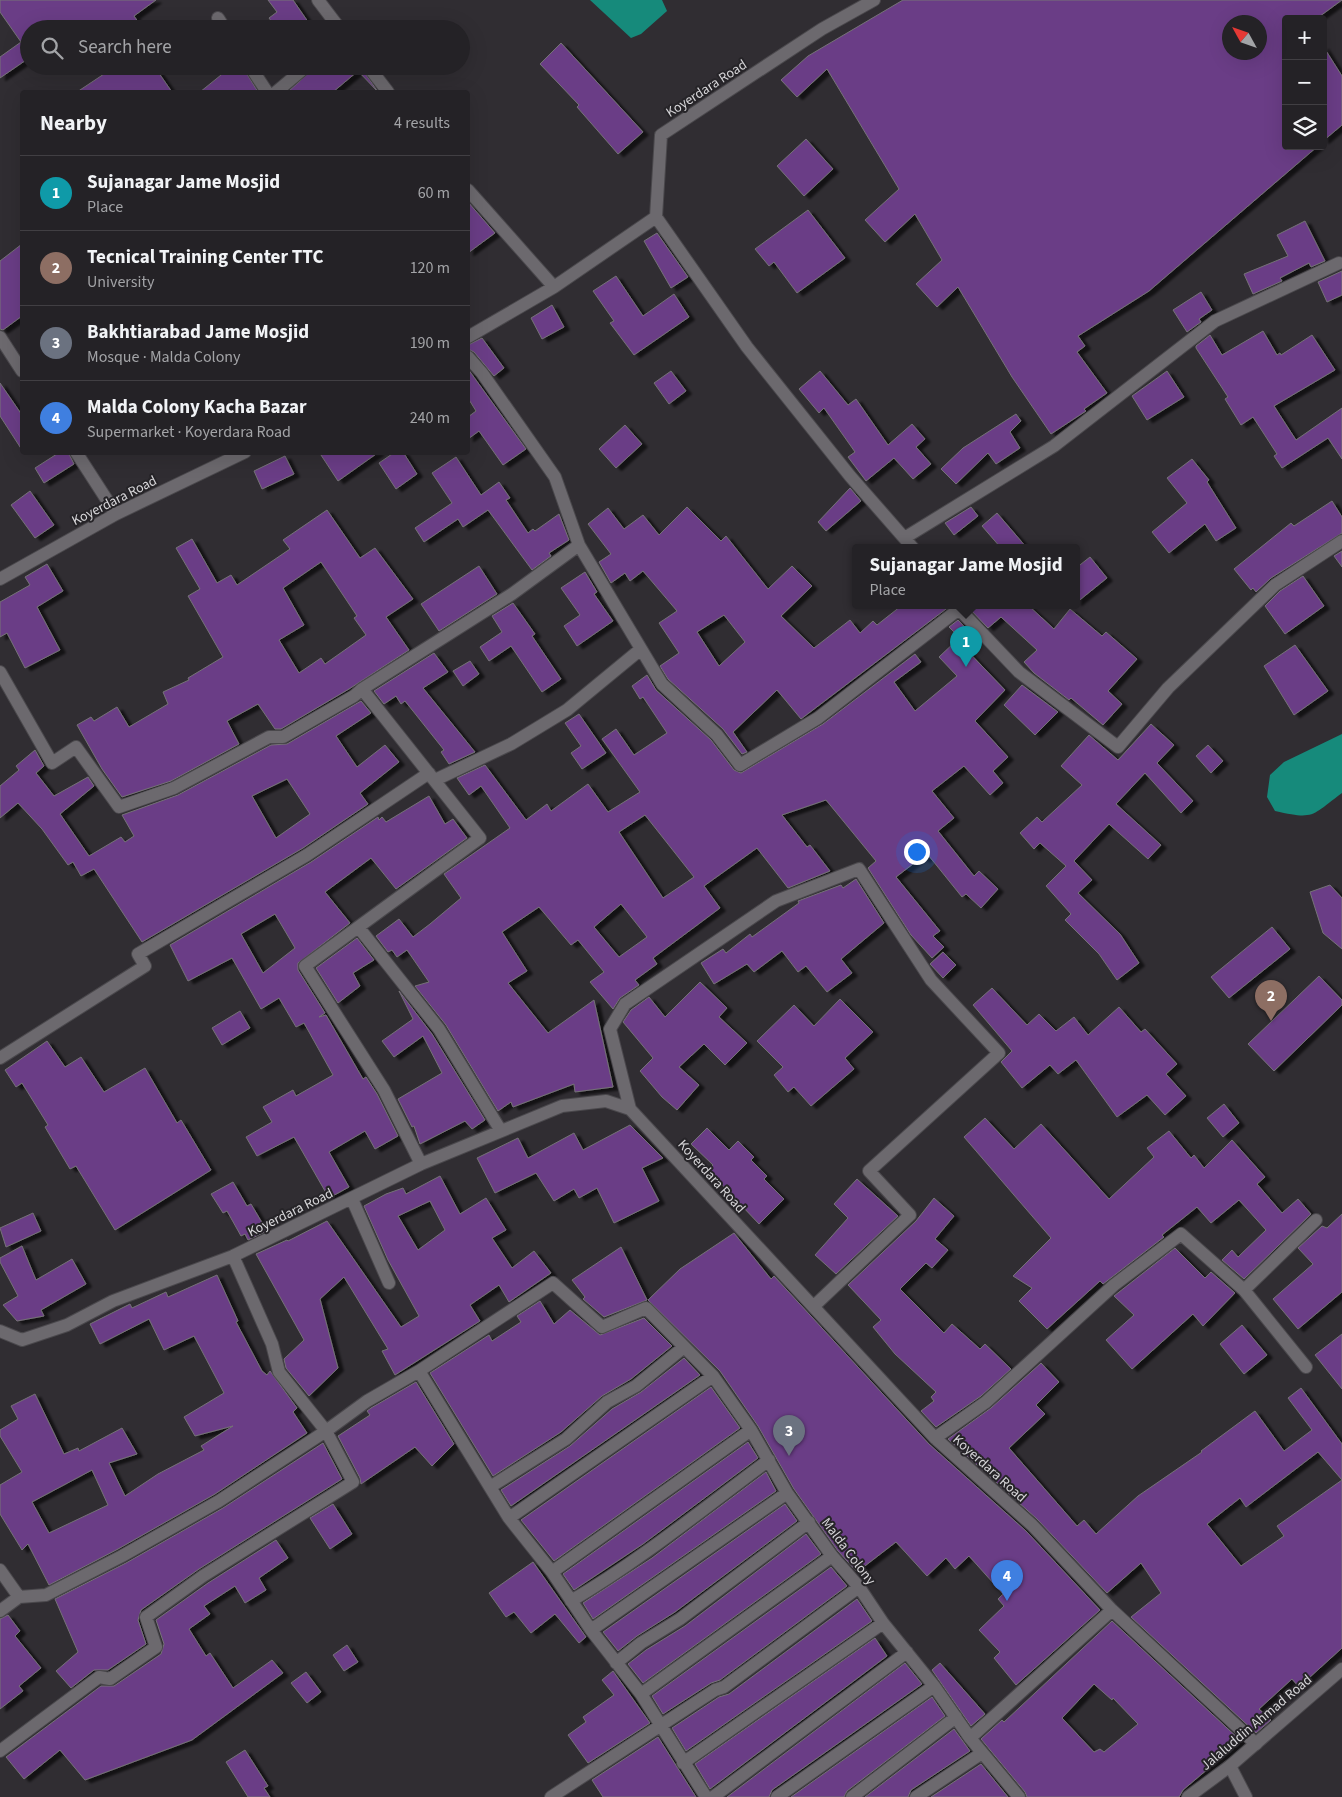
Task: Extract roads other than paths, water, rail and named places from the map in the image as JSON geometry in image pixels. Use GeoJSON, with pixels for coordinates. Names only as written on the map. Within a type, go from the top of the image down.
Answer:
{"type":"FeatureCollection","features":[{"type":"Feature","properties":{"kind":"street"},"geometry":{"type":"LineString","coordinates":[[318,0],[333,20]]}},
{"type":"Feature","properties":{"kind":"street","name":"Koyerdara Road"},"geometry":{"type":"LineString","coordinates":[[656,217],[661,136],[822,29],[874,0]]}},
{"type":"Feature","properties":{"kind":"street"},"geometry":{"type":"LineString","coordinates":[[256,75],[266,90]]}},
{"type":"Feature","properties":{"kind":"street"},"geometry":{"type":"LineString","coordinates":[[278,90],[296,75]]}},
{"type":"Feature","properties":{"kind":"street"},"geometry":{"type":"LineString","coordinates":[[375,75],[386,90]]}},
{"type":"Feature","properties":{"kind":"street"},"geometry":{"type":"LineString","coordinates":[[470,192],[554,287]]}},
{"type":"Feature","properties":{"kind":"street"},"geometry":{"type":"LineString","coordinates":[[470,336],[554,287],[656,217],[747,347],[850,476],[910,544]]}},
{"type":"Feature","properties":{"kind":"street"},"geometry":{"type":"LineString","coordinates":[[906,537],[1054,446],[1215,321],[1339,263]]}},
{"type":"Feature","properties":{"kind":"street"},"geometry":{"type":"LineString","coordinates":[[0,337],[20,368]]}},
{"type":"Feature","properties":{"kind":"street"},"geometry":{"type":"LineString","coordinates":[[470,358],[555,477],[579,545],[662,684],[717,735],[740,766],[818,718],[955,609]]}},
{"type":"Feature","properties":{"kind":"street"},"geometry":{"type":"LineString","coordinates":[[78,455],[116,514]]}},
{"type":"Feature","properties":{"kind":"street","name":"Koyerdara Road"},"geometry":{"type":"LineString","coordinates":[[0,579],[116,514],[239,455]]}},
{"type":"Feature","properties":{"kind":"street"},"geometry":{"type":"LineString","coordinates":[[960,609],[1020,672],[1118,747],[1168,688],[1275,585],[1342,540]]}},
{"type":"Feature","properties":{"kind":"street"},"geometry":{"type":"LineString","coordinates":[[0,672],[52,763],[76,747],[119,807],[174,788],[269,737],[283,737],[354,696],[362,689],[512,594],[579,545]]}},
{"type":"Feature","properties":{"kind":"street"},"geometry":{"type":"LineString","coordinates":[[0,1058],[145,966],[138,954],[307,855],[432,776],[511,744],[568,710],[640,649]]}},
{"type":"Feature","properties":{"kind":"street"},"geometry":{"type":"LineString","coordinates":[[362,689],[480,838],[305,966],[384,1090],[421,1164]]}},
{"type":"Feature","properties":{"kind":"street"},"geometry":{"type":"LineString","coordinates":[[630,1109],[610,1029],[625,1004],[776,902],[859,869],[931,980],[999,1053],[869,1171],[910,1215],[814,1306]]}},
{"type":"Feature","properties":{"kind":"street"},"geometry":{"type":"LineString","coordinates":[[359,928],[439,1029],[501,1131]]}},
{"type":"Feature","properties":{"kind":"street","name":"Koyerdara Road"},"geometry":{"type":"LineString","coordinates":[[0,1331],[22,1340],[67,1325],[113,1301],[233,1256],[421,1164],[562,1106],[606,1101],[630,1109],[935,1438],[1032,1526],[1112,1610],[1256,1744]]}},
{"type":"Feature","properties":{"kind":"street"},"geometry":{"type":"LineString","coordinates":[[352,1199],[389,1283]]}},
{"type":"Feature","properties":{"kind":"street"},"geometry":{"type":"LineString","coordinates":[[1244,1290],[1316,1220]]}},
{"type":"Feature","properties":{"kind":"street"},"geometry":{"type":"LineString","coordinates":[[935,1438],[986,1402],[1114,1285],[1181,1234],[1244,1290],[1306,1367]]}},
{"type":"Feature","properties":{"kind":"street"},"geometry":{"type":"LineString","coordinates":[[0,1751],[99,1677],[110,1679],[156,1647],[146,1617],[203,1576],[352,1482],[326,1431],[279,1372],[272,1344],[233,1256]]}},
{"type":"Feature","properties":{"kind":"street","name":"Malda Colony"},"geometry":{"type":"LineString","coordinates":[[419,1371],[552,1283],[602,1327],[646,1308],[713,1376],[751,1430],[787,1493],[832,1556],[859,1587],[883,1623],[934,1686],[970,1738],[1019,1797]]}},
{"type":"Feature","properties":{"kind":"street"},"geometry":{"type":"LineString","coordinates":[[490,1487],[566,1439],[607,1402],[636,1386],[684,1347]]}},
{"type":"Feature","properties":{"kind":"street"},"geometry":{"type":"LineString","coordinates":[[0,1611],[19,1597],[46,1595],[122,1556],[219,1501],[326,1431],[367,1401],[419,1371],[509,1518],[552,1572],[591,1630],[641,1694],[706,1797]]}},
{"type":"Feature","properties":{"kind":"street"},"geometry":{"type":"LineString","coordinates":[[509,1518],[713,1376]]}},
{"type":"Feature","properties":{"kind":"street"},"geometry":{"type":"LineString","coordinates":[[552,1572],[751,1430]]}},
{"type":"Feature","properties":{"kind":"street"},"geometry":{"type":"LineString","coordinates":[[571,1600],[596,1586],[672,1533],[769,1460]]}},
{"type":"Feature","properties":{"kind":"street"},"geometry":{"type":"LineString","coordinates":[[591,1630],[787,1493]]}},
{"type":"Feature","properties":{"kind":"street"},"geometry":{"type":"LineString","coordinates":[[616,1662],[640,1643],[680,1619],[808,1522]]}},
{"type":"Feature","properties":{"kind":"street"},"geometry":{"type":"LineString","coordinates":[[641,1694],[832,1556]]}},
{"type":"Feature","properties":{"kind":"street"},"geometry":{"type":"LineString","coordinates":[[0,1570],[19,1597]]}},
{"type":"Feature","properties":{"kind":"street"},"geometry":{"type":"LineString","coordinates":[[551,1797],[715,1690],[724,1687],[859,1587]]}},
{"type":"Feature","properties":{"kind":"street"},"geometry":{"type":"LineString","coordinates":[[970,1738],[1112,1610]]}},
{"type":"Feature","properties":{"kind":"street"},"geometry":{"type":"LineString","coordinates":[[684,1763],[883,1623]]}},
{"type":"Feature","properties":{"kind":"street"},"geometry":{"type":"LineString","coordinates":[[713,1797],[906,1652]]}},
{"type":"Feature","properties":{"kind":"street","name":"Jalaluddin Ahmad Road"},"geometry":{"type":"LineString","coordinates":[[1188,1797],[1230,1766],[1342,1669]]}},
{"type":"Feature","properties":{"kind":"street"},"geometry":{"type":"LineString","coordinates":[[777,1797],[934,1686]]}},
{"type":"Feature","properties":{"kind":"street"},"geometry":{"type":"LineString","coordinates":[[852,1797],[956,1717]]}},
{"type":"Feature","properties":{"kind":"street"},"geometry":{"type":"LineString","coordinates":[[916,1797],[982,1753]]}},
{"type":"Feature","properties":{"kind":"street"},"geometry":{"type":"LineString","coordinates":[[1230,1766],[1246,1797]]}},
{"type":"Feature","properties":{"kind":"place","name":"Sujanagar Jame Mosjid"},"geometry":{"type":"Point","coordinates":[966,667]}},
{"type":"Feature","properties":{"kind":"place","name":"Tecnical Training Center TTC"},"geometry":{"type":"Point","coordinates":[1271,1021]}},
{"type":"Feature","properties":{"kind":"place","name":"Bakhtiarabad Jame Mosjid"},"geometry":{"type":"Point","coordinates":[789,1456]}},
{"type":"Feature","properties":{"kind":"place","name":"Malda Colony Kacha Bazar"},"geometry":{"type":"Point","coordinates":[1007,1601]}}]}
